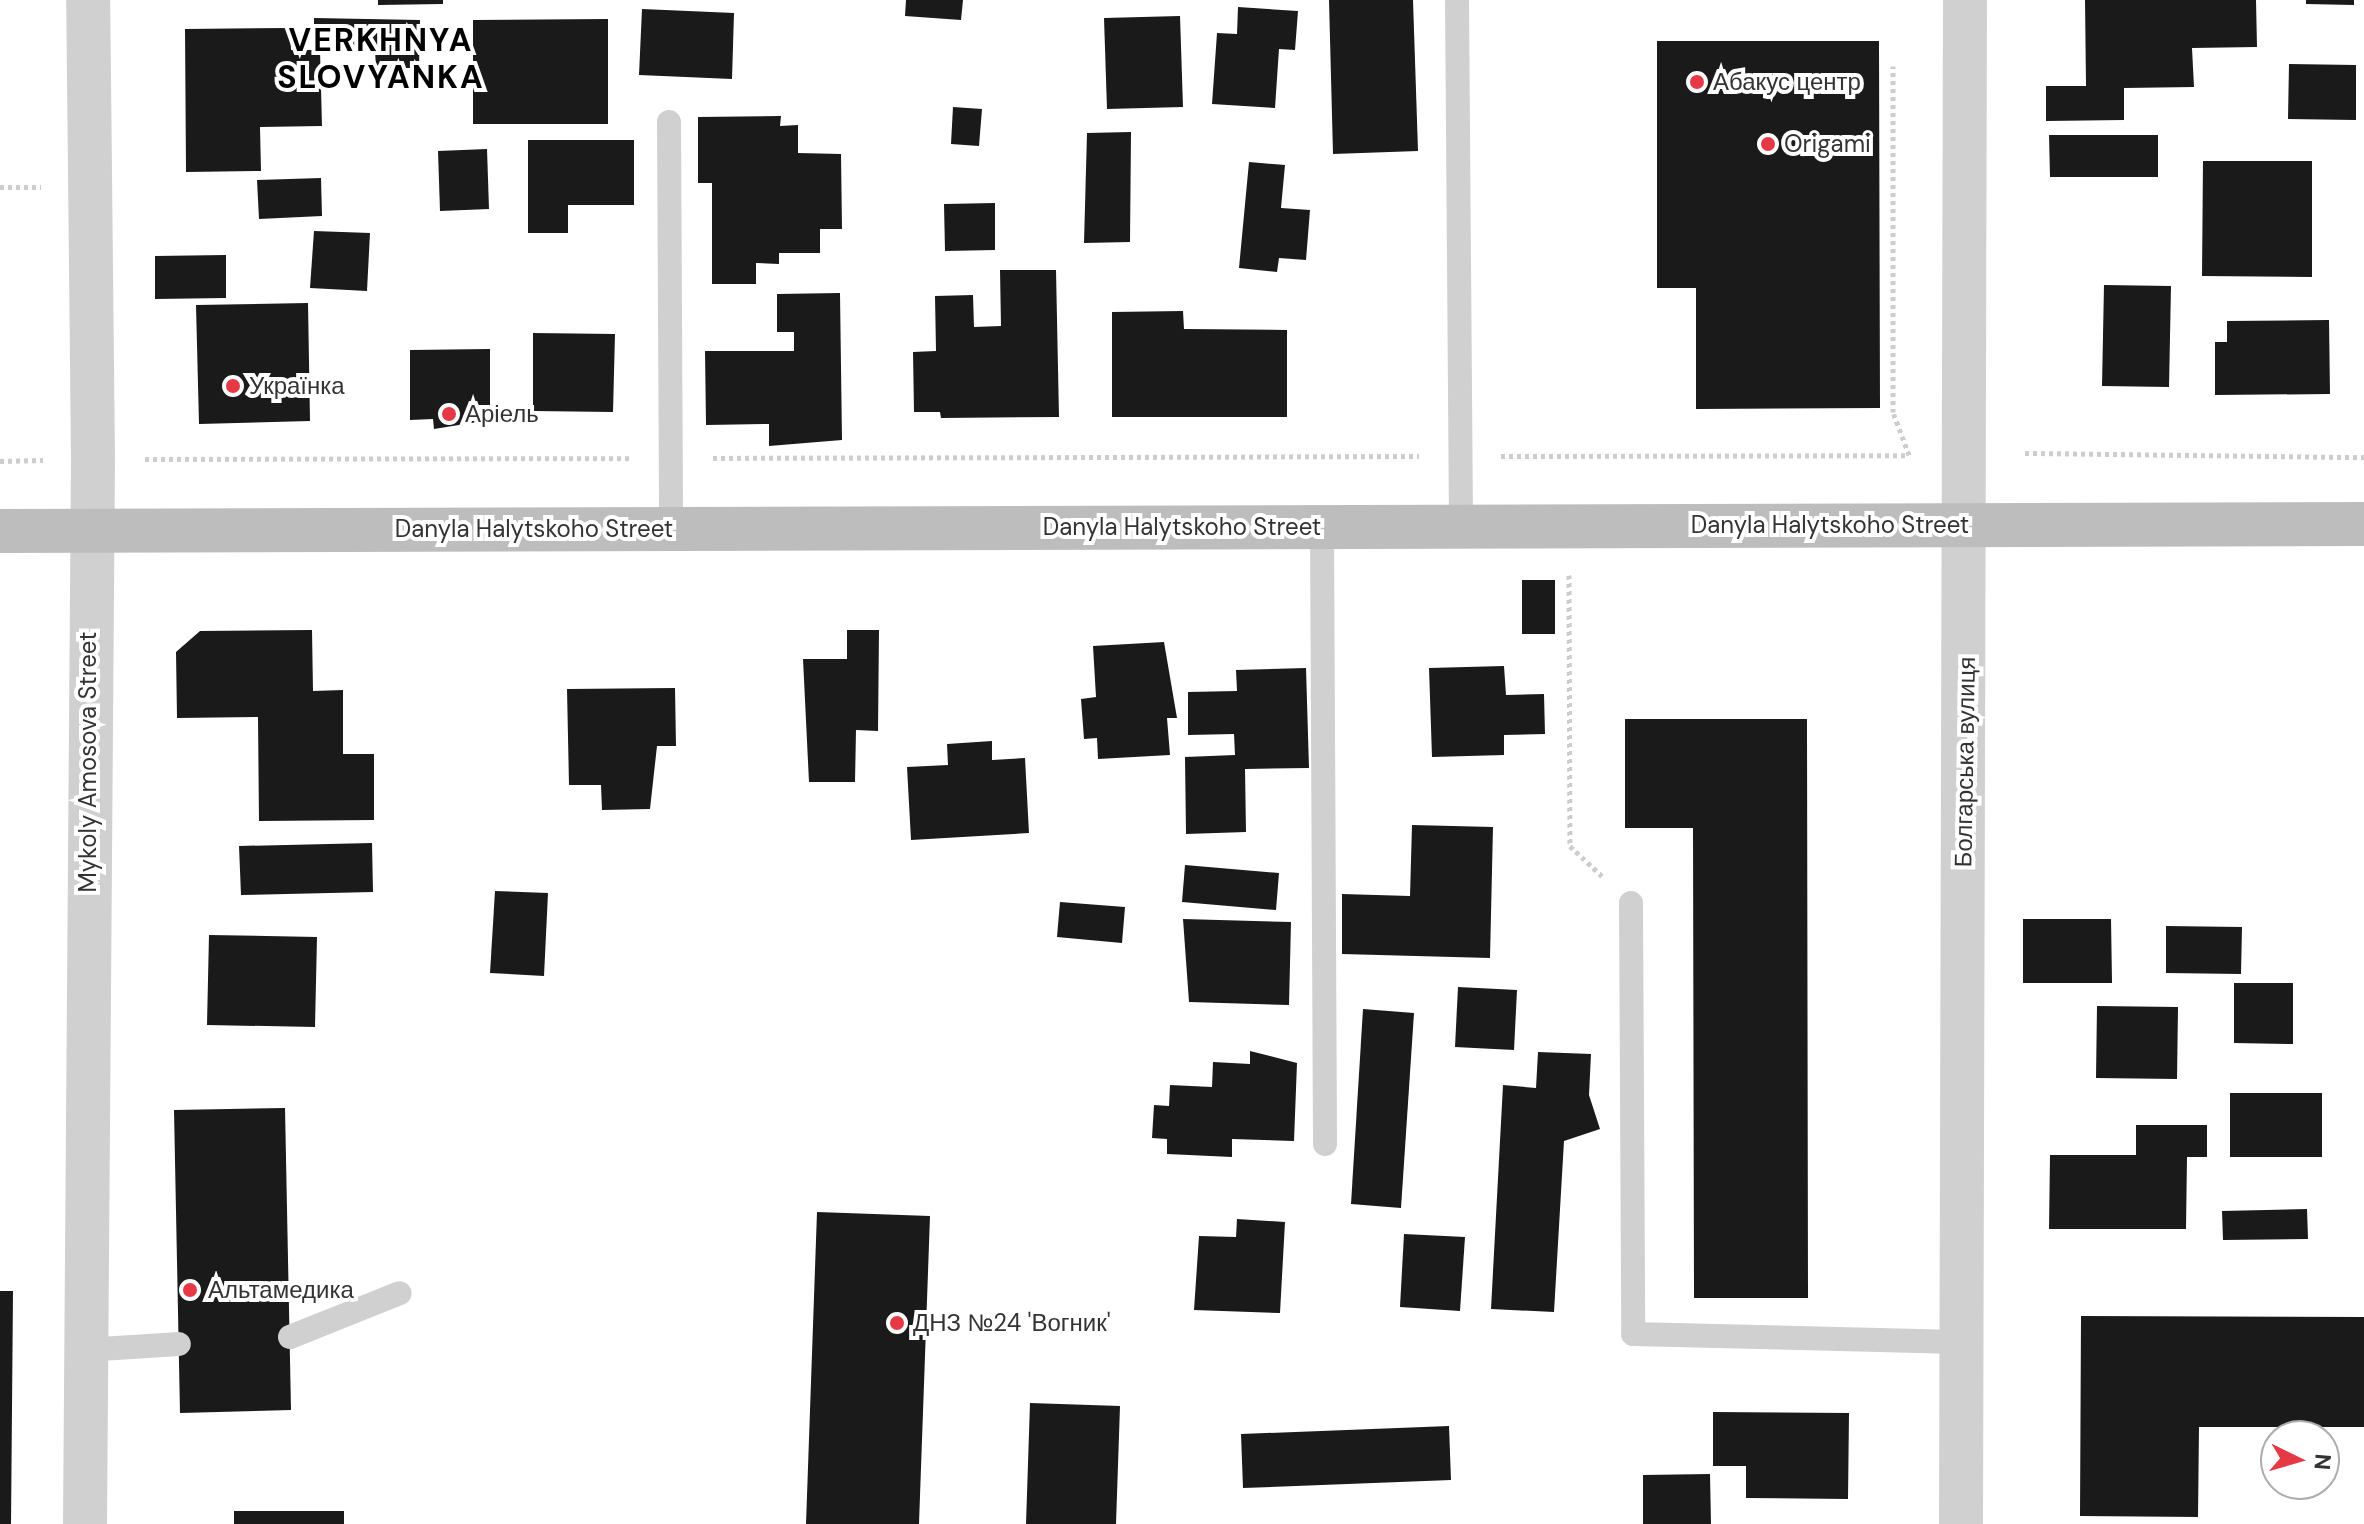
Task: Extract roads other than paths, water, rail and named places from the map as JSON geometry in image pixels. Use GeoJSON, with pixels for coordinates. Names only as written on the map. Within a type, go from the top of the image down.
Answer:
{"type":"FeatureCollection","features":[{"type":"Feature","properties":{"kind":"main road","name":"Danyla Halytskoho Street"},"geometry":{"type":"LineString","coordinates":[[0,531],[2364,524]]}},
{"type":"Feature","properties":{"kind":"street","name":"Mykoly Amosova Street"},"geometry":{"type":"LineString","coordinates":[[85,1524],[89,530],[93,460],[88,0]]}},
{"type":"Feature","properties":{"kind":"street","name":"Болгарська вулиця"},"geometry":{"type":"LineString","coordinates":[[1961,1524],[1959,1342],[1967,525],[1965,0]]}},
{"type":"Feature","properties":{"kind":"lane"},"geometry":{"type":"LineString","coordinates":[[1457,0],[1461,526]]}},
{"type":"Feature","properties":{"kind":"lane"},"geometry":{"type":"LineString","coordinates":[[669,122],[675,458],[671,529]]}},
{"type":"Feature","properties":{"kind":"lane"},"geometry":{"type":"LineString","coordinates":[[1322,526],[1325,1144]]}},
{"type":"Feature","properties":{"kind":"lane"},"geometry":{"type":"LineString","coordinates":[[1631,903],[1633,1334],[1959,1342]]}},
{"type":"Feature","properties":{"kind":"lane"},"geometry":{"type":"LineString","coordinates":[[290,1337],[400,1293]]}},
{"type":"Feature","properties":{"kind":"lane"},"geometry":{"type":"LineString","coordinates":[[85,1350],[179,1344]]}},
{"type":"Feature","properties":{"kind":"place","name":"Абакус центр"},"geometry":{"type":"Point","coordinates":[1697,82]}},
{"type":"Feature","properties":{"kind":"place","name":"Origami"},"geometry":{"type":"Point","coordinates":[1768,144]}},
{"type":"Feature","properties":{"kind":"place","name":"Українка"},"geometry":{"type":"Point","coordinates":[233,386]}},
{"type":"Feature","properties":{"kind":"place","name":"Аріель"},"geometry":{"type":"Point","coordinates":[449,414]}},
{"type":"Feature","properties":{"kind":"place","name":"Альтамедика"},"geometry":{"type":"Point","coordinates":[190,1290]}},
{"type":"Feature","properties":{"kind":"place","name":"ДНЗ №24 'Вогник'"},"geometry":{"type":"Point","coordinates":[897,1323]}},
{"type":"Feature","properties":{"kind":"district","name":"VERKHNYA SLOVYANKA"},"geometry":{"type":"Point","coordinates":[381,60]}}]}
